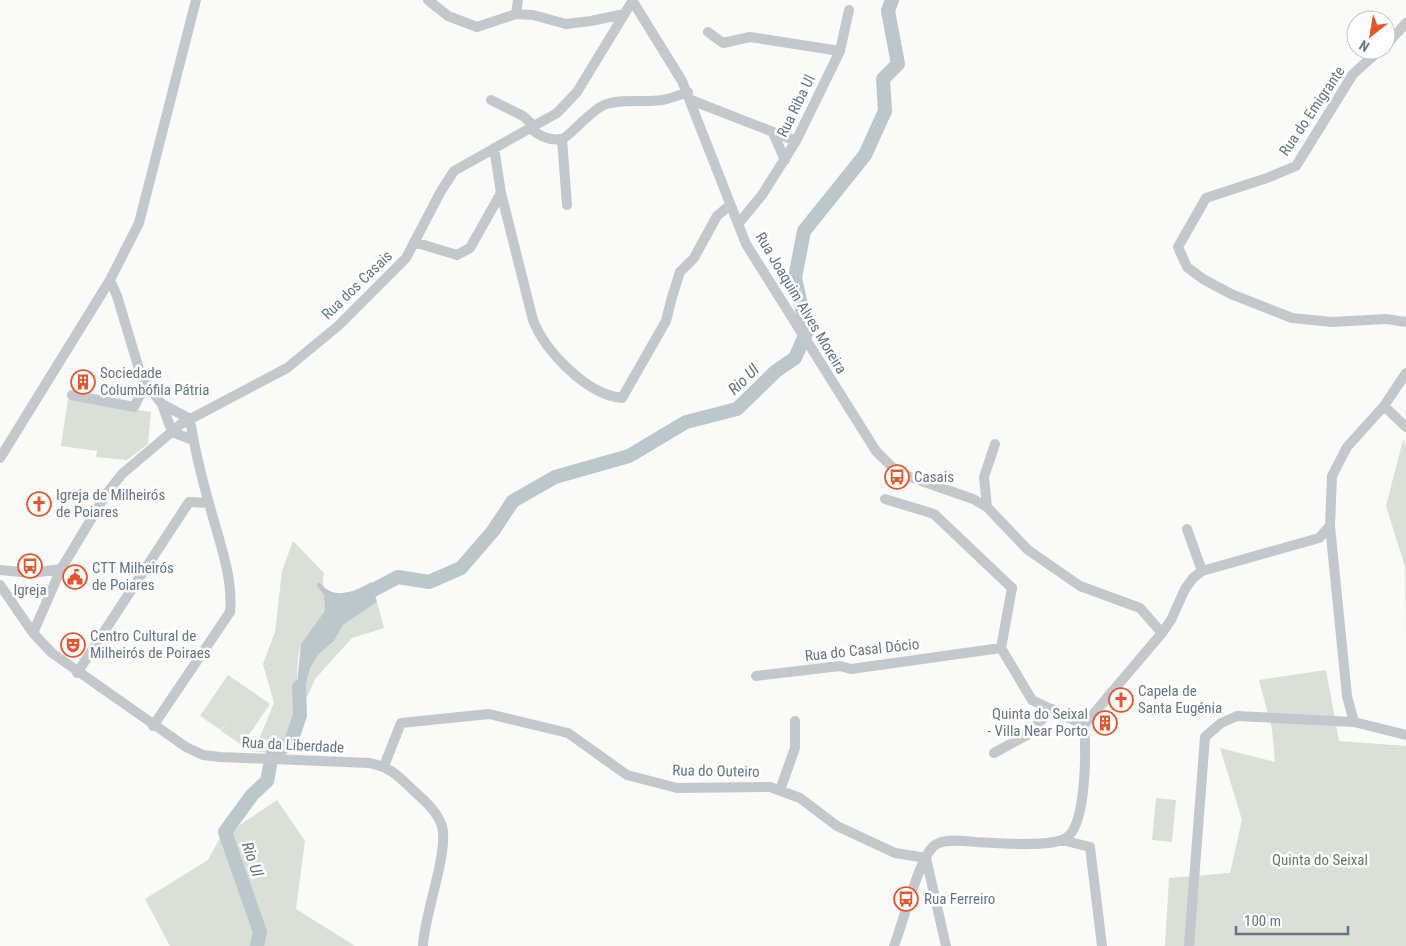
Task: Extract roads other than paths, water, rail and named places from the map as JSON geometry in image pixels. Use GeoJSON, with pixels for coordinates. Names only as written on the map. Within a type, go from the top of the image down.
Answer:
{"type":"FeatureCollection","features":[{"type":"Feature","properties":{"kind":"street"},"geometry":{"type":"LineString","coordinates":[[0,458],[110,280],[139,223],[196,0]]}},
{"type":"Feature","properties":{"kind":"street"},"geometry":{"type":"LineString","coordinates":[[428,0],[448,16],[477,27],[516,14],[534,15],[566,24],[624,14],[646,23]]}},
{"type":"Feature","properties":{"kind":"street"},"geometry":{"type":"LineString","coordinates":[[516,14],[518,0]]}},
{"type":"Feature","properties":{"kind":"street","name":"Rua dos Casais"},"geometry":{"type":"LineString","coordinates":[[34,633],[61,569],[107,493],[122,474],[186,421],[287,368],[338,326],[406,258],[441,191],[454,171],[558,113],[577,92],[632,0]]}},
{"type":"Feature","properties":{"kind":"street","name":"Rua Joaquim Alves Moreira"},"geometry":{"type":"LineString","coordinates":[[632,0],[689,96],[746,244],[876,451],[892,467],[910,477],[973,499],[987,508],[1028,550],[1080,586],[1140,608],[1162,633]]}},
{"type":"Feature","properties":{"kind":"street","name":"Rua Riba Ul"},"geometry":{"type":"LineString","coordinates":[[738,224],[762,195],[796,142],[840,51],[849,10]]}},
{"type":"Feature","properties":{"kind":"street"},"geometry":{"type":"LineString","coordinates":[[1396,34],[1406,23]]}},
{"type":"Feature","properties":{"kind":"street"},"geometry":{"type":"LineString","coordinates":[[708,32],[723,43],[750,37],[840,51]]}},
{"type":"Feature","properties":{"kind":"street","name":"Rua do Emigrante"},"geometry":{"type":"LineString","coordinates":[[1369,60],[1353,74],[1296,166],[1267,178],[1206,198],[1178,247],[1187,267],[1203,280],[1231,294],[1292,318],[1332,322],[1386,319],[1406,322]]}},
{"type":"Feature","properties":{"kind":"street"},"geometry":{"type":"LineString","coordinates":[[492,100],[523,116],[537,135],[549,139],[562,139],[567,137],[583,119],[604,105],[689,96],[796,142]]}},
{"type":"Feature","properties":{"kind":"street"},"geometry":{"type":"LineString","coordinates":[[773,133],[785,160]]}},
{"type":"Feature","properties":{"kind":"street"},"geometry":{"type":"LineString","coordinates":[[562,139],[567,205]]}},
{"type":"Feature","properties":{"kind":"street"},"geometry":{"type":"LineString","coordinates":[[494,148],[501,193],[538,334],[554,356],[585,382],[611,397],[622,398],[666,322],[680,272],[694,258],[717,216],[731,207],[751,206]]}},
{"type":"Feature","properties":{"kind":"street"},"geometry":{"type":"LineString","coordinates":[[414,242],[457,255],[470,248],[501,193]]}},
{"type":"Feature","properties":{"kind":"street"},"geometry":{"type":"LineString","coordinates":[[110,280],[117,296],[142,379],[162,404],[186,421],[193,440],[232,594],[230,612],[153,726]]}},
{"type":"Feature","properties":{"kind":"street"},"geometry":{"type":"LineString","coordinates":[[1354,722],[1347,696],[1330,526],[1330,487],[1336,466],[1347,448],[1384,406],[1406,373]]}},
{"type":"Feature","properties":{"kind":"street"},"geometry":{"type":"LineString","coordinates":[[72,395],[134,407],[146,383]]}},
{"type":"Feature","properties":{"kind":"street"},"geometry":{"type":"LineString","coordinates":[[162,404],[172,432],[193,440]]}},
{"type":"Feature","properties":{"kind":"street"},"geometry":{"type":"LineString","coordinates":[[1384,406],[1406,427]]}},
{"type":"Feature","properties":{"kind":"street"},"geometry":{"type":"LineString","coordinates":[[987,508],[984,477],[995,444]]}},
{"type":"Feature","properties":{"kind":"street"},"geometry":{"type":"LineString","coordinates":[[885,499],[934,514],[1012,588],[1001,648],[1032,700],[1084,725]]}},
{"type":"Feature","properties":{"kind":"street"},"geometry":{"type":"LineString","coordinates":[[77,673],[189,502],[209,503]]}},
{"type":"Feature","properties":{"kind":"street"},"geometry":{"type":"LineString","coordinates":[[1062,840],[1072,833],[1078,820],[1086,750],[1084,725],[1162,633],[1171,620],[1188,584],[1202,571],[1314,540],[1325,535],[1330,526]]}},
{"type":"Feature","properties":{"kind":"street"},"geometry":{"type":"LineString","coordinates":[[1187,529],[1202,571]]}},
{"type":"Feature","properties":{"kind":"street"},"geometry":{"type":"LineString","coordinates":[[0,576],[61,569]]}},
{"type":"Feature","properties":{"kind":"street"},"geometry":{"type":"LineString","coordinates":[[0,570],[24,573]]}},
{"type":"Feature","properties":{"kind":"street","name":"Rua da Liberdade"},"geometry":{"type":"LineString","coordinates":[[0,585],[34,633],[52,653],[77,673],[186,748],[203,754],[384,766]]}},
{"type":"Feature","properties":{"kind":"street","name":"Rua do Casal Dócio"},"geometry":{"type":"LineString","coordinates":[[756,676],[840,666],[852,669],[1001,648]]}},
{"type":"Feature","properties":{"kind":"street"},"geometry":{"type":"LineString","coordinates":[[994,753],[1027,736],[1052,709]]}},
{"type":"Feature","properties":{"kind":"street","name":"Rua do Outeiro"},"geometry":{"type":"LineString","coordinates":[[384,766],[401,723],[489,714],[568,732],[627,775],[660,784],[677,788],[770,787],[780,790],[800,798],[837,826],[895,853],[926,858]]}},
{"type":"Feature","properties":{"kind":"street"},"geometry":{"type":"LineString","coordinates":[[1189,946],[1205,737],[1221,723],[1237,716],[1354,722],[1406,735]]}},
{"type":"Feature","properties":{"kind":"street"},"geometry":{"type":"LineString","coordinates":[[780,790],[795,748],[795,721]]}},
{"type":"Feature","properties":{"kind":"street"},"geometry":{"type":"LineString","coordinates":[[384,766],[430,806],[442,826],[442,848],[423,946]]}},
{"type":"Feature","properties":{"kind":"street"},"geometry":{"type":"LineString","coordinates":[[894,946],[926,858],[932,848],[942,842],[1023,844],[1062,840],[1090,846],[1102,946]]}},
{"type":"Feature","properties":{"kind":"street"},"geometry":{"type":"LineString","coordinates":[[926,858],[946,946]]}},
{"type":"Feature","properties":{"kind":"waterway","name":"Rio Ul"},"geometry":{"type":"LineString","coordinates":[[358,598],[398,577],[429,582],[461,568],[493,531],[513,501],[555,477],[629,456],[686,422],[737,409],[776,371],[795,358],[807,331],[795,278],[804,231],[865,155],[885,111],[883,79],[898,64],[888,11],[892,0]]}},
{"type":"Feature","properties":{"kind":"waterway"},"geometry":{"type":"LineString","coordinates":[[273,754],[291,742],[300,715],[299,687]]}},
{"type":"Feature","properties":{"kind":"waterway","name":"Rio Ul"},"geometry":{"type":"LineString","coordinates":[[257,946],[260,932],[225,832],[252,795],[267,781],[270,766]]}},
{"type":"Feature","properties":{"kind":"place","name":"Sociedade Columbófila Pátria"},"geometry":{"type":"Point","coordinates":[83,382]}},
{"type":"Feature","properties":{"kind":"place","name":"Casais"},"geometry":{"type":"Point","coordinates":[897,477]}},
{"type":"Feature","properties":{"kind":"place","name":"Igreja de Milheirós de Poiares"},"geometry":{"type":"Point","coordinates":[39,504]}},
{"type":"Feature","properties":{"kind":"place","name":"Igreja"},"geometry":{"type":"Point","coordinates":[30,566]}},
{"type":"Feature","properties":{"kind":"place","name":"CTT Milheirós de Poiares"},"geometry":{"type":"Point","coordinates":[75,577]}},
{"type":"Feature","properties":{"kind":"place","name":"Centro Cultural de Milheirós de Poiraes"},"geometry":{"type":"Point","coordinates":[73,645]}},
{"type":"Feature","properties":{"kind":"place","name":"Capela de Santa Eugénia"},"geometry":{"type":"Point","coordinates":[1121,700]}},
{"type":"Feature","properties":{"kind":"place","name":"Quinta do Seixal - Villa Near Porto"},"geometry":{"type":"Point","coordinates":[1105,723]}},
{"type":"Feature","properties":{"kind":"place","name":"Rua Ferreiro"},"geometry":{"type":"Point","coordinates":[906,899]}},
{"type":"Feature","properties":{"kind":"park label","name":"Quinta do Seixal"},"geometry":{"type":"Point","coordinates":[1320,860]}}]}
